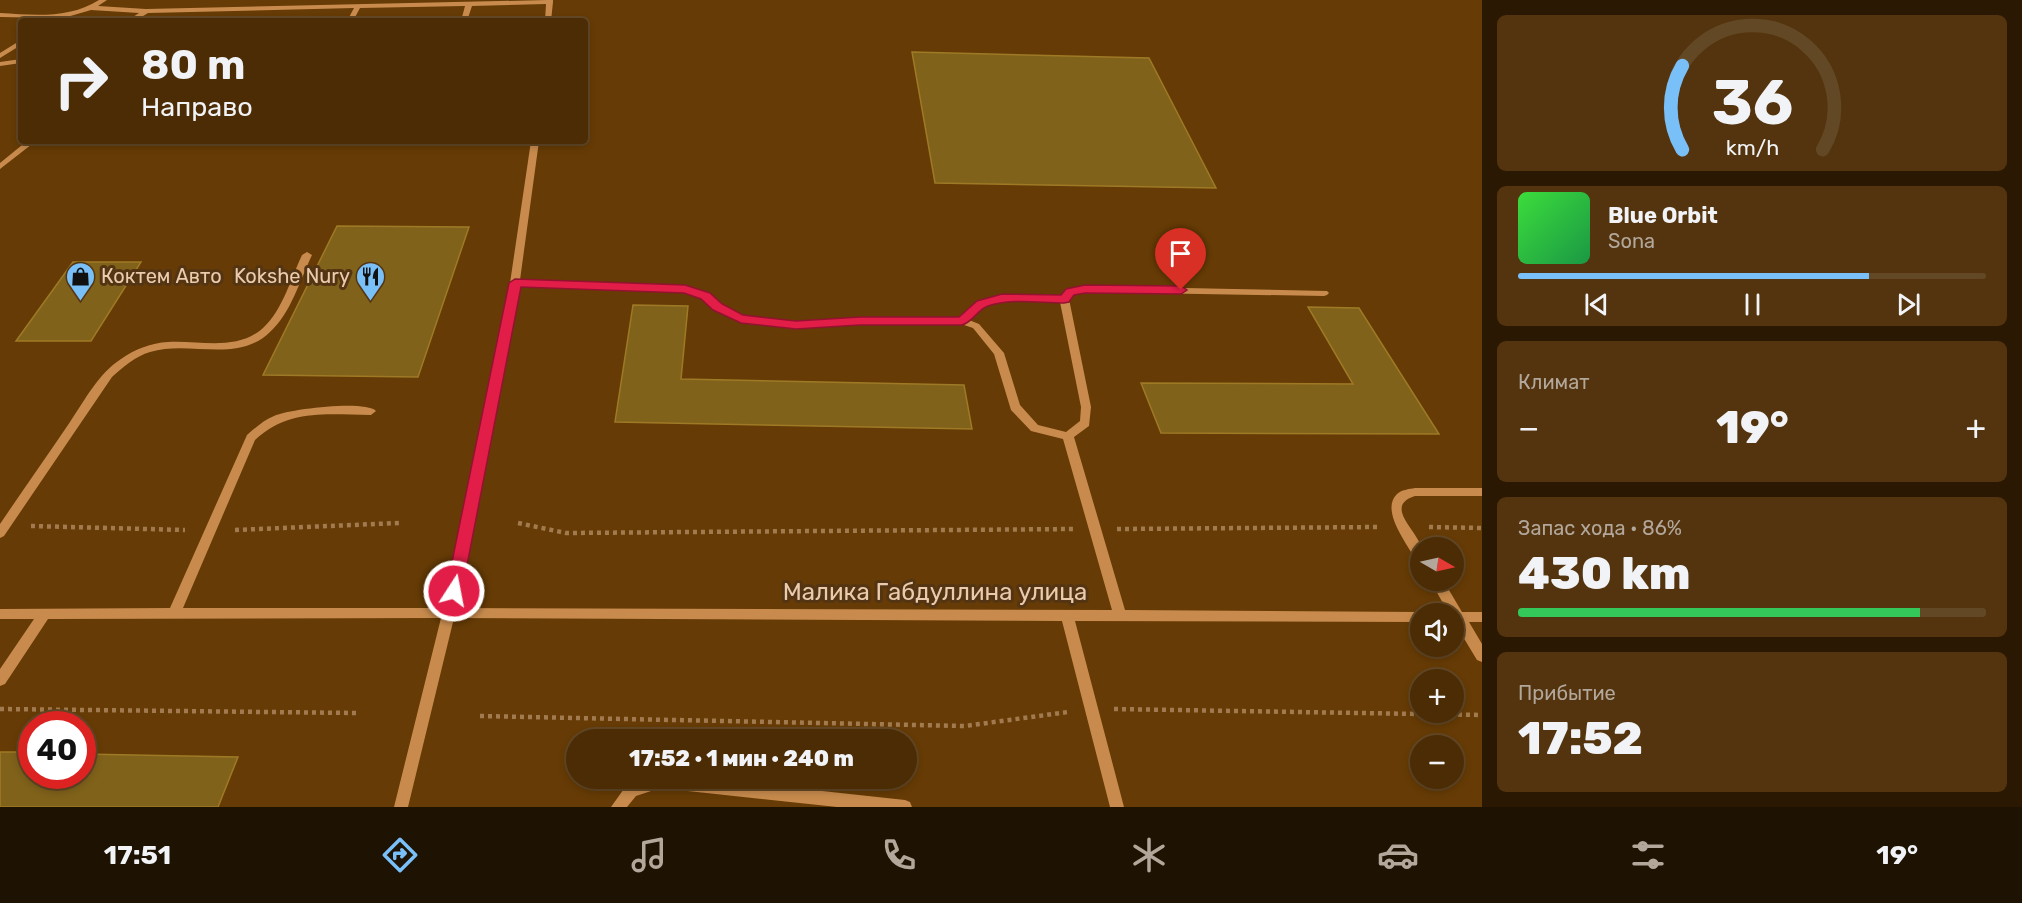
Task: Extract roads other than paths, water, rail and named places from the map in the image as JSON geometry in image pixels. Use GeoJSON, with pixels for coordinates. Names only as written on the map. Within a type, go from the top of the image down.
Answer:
{"type":"FeatureCollection","features":[{"type":"Feature","properties":{"kind":"street"},"geometry":{"type":"LineString","coordinates":[[0,15],[50,17],[90,8],[104,0]]}},
{"type":"Feature","properties":{"kind":"street"},"geometry":{"type":"LineString","coordinates":[[90,8],[147,11],[357,8],[550,1],[548,18]]}},
{"type":"Feature","properties":{"kind":"street"},"geometry":{"type":"LineString","coordinates":[[465,18],[469,5]]}},
{"type":"Feature","properties":{"kind":"street"},"geometry":{"type":"LineString","coordinates":[[352,18],[357,8]]}},
{"type":"Feature","properties":{"kind":"street"},"geometry":{"type":"LineString","coordinates":[[135,18],[147,11]]}},
{"type":"Feature","properties":{"kind":"street"},"geometry":{"type":"LineString","coordinates":[[58,18],[63,15]]}},
{"type":"Feature","properties":{"kind":"street"},"geometry":{"type":"LineString","coordinates":[[0,56],[18,44]]}},
{"type":"Feature","properties":{"kind":"street"},"geometry":{"type":"LineString","coordinates":[[0,64],[18,61]]}},
{"type":"Feature","properties":{"kind":"street"},"geometry":{"type":"LineString","coordinates":[[0,168],[28,144]]}},
{"type":"Feature","properties":{"kind":"street"},"geometry":{"type":"LineString","coordinates":[[401,807],[449,613],[515,283],[535,144]]}},
{"type":"Feature","properties":{"kind":"street"},"geometry":{"type":"LineString","coordinates":[[0,533],[114,369],[134,355],[151,348],[170,345],[230,345],[258,338],[276,319],[307,255]]}},
{"type":"Feature","properties":{"kind":"street"},"geometry":{"type":"LineString","coordinates":[[515,283],[685,289],[706,296],[717,307],[741,319],[786,324],[962,321],[976,326],[999,353],[1016,407],[1035,428],[1068,436]]}},
{"type":"Feature","properties":{"kind":"street"},"geometry":{"type":"LineString","coordinates":[[1064,299],[1070,292],[1085,289],[1324,292]]}},
{"type":"Feature","properties":{"kind":"street"},"geometry":{"type":"LineString","coordinates":[[962,321],[981,303],[1002,298],[1064,299]]}},
{"type":"Feature","properties":{"kind":"street"},"geometry":{"type":"LineString","coordinates":[[1064,299],[1086,407],[1085,423],[1068,436]]}},
{"type":"Feature","properties":{"kind":"street"},"geometry":{"type":"LineString","coordinates":[[174,614],[251,438],[260,428],[277,417],[297,412],[371,411]]}},
{"type":"Feature","properties":{"kind":"street"},"geometry":{"type":"LineString","coordinates":[[1068,436],[1120,616]]}},
{"type":"Feature","properties":{"kind":"street"},"geometry":{"type":"LineString","coordinates":[[1410,540],[1396,514],[1397,504],[1402,496],[1415,492],[1482,492]]}},
{"type":"Feature","properties":{"kind":"street","name":"Малика Габдуллина улица"},"geometry":{"type":"LineString","coordinates":[[0,614],[449,613],[1410,617]]}},
{"type":"Feature","properties":{"kind":"street"},"geometry":{"type":"LineString","coordinates":[[0,680],[45,614]]}},
{"type":"Feature","properties":{"kind":"street"},"geometry":{"type":"LineString","coordinates":[[1068,615],[1117,807]]}},
{"type":"Feature","properties":{"kind":"street"},"geometry":{"type":"LineString","coordinates":[[1464,617],[1482,617]]}},
{"type":"Feature","properties":{"kind":"street"},"geometry":{"type":"LineString","coordinates":[[1464,629],[1482,656]]}},
{"type":"Feature","properties":{"kind":"street"},"geometry":{"type":"LineString","coordinates":[[618,807],[631,791],[660,781],[905,807]]}},
{"type":"Feature","properties":{"kind":"place","name":"Коктем Авто"},"geometry":{"type":"Point","coordinates":[80,302]}},
{"type":"Feature","properties":{"kind":"place","name":"Kokshe Nury"},"geometry":{"type":"Point","coordinates":[371,302]}}]}
